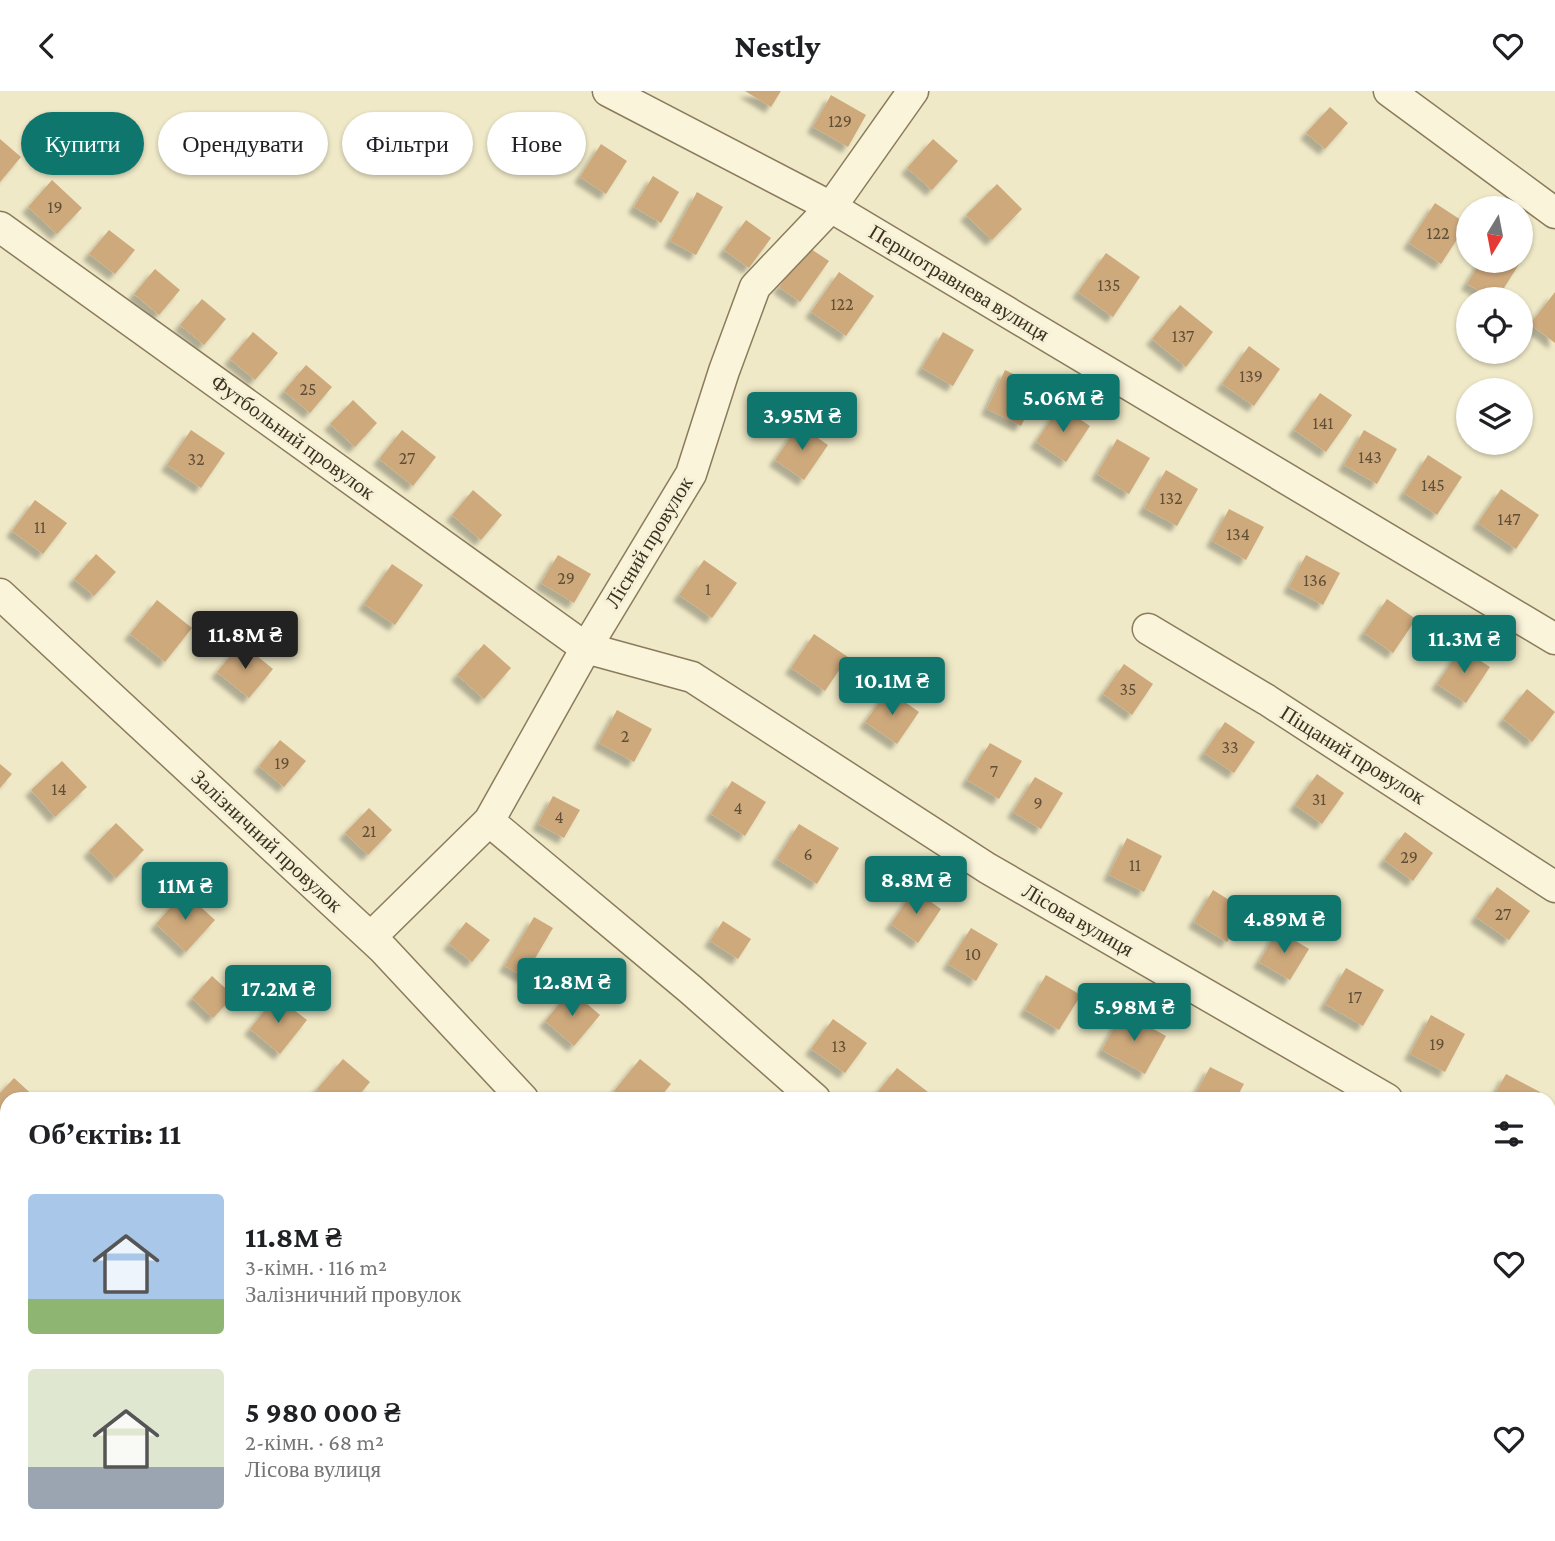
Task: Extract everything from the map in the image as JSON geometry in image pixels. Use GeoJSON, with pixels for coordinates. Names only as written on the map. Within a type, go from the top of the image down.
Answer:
{"type":"FeatureCollection","features":[{"type":"Feature","properties":{"kind":"street","name":"Першотравнева вулиця"},"geometry":{"type":"LineString","coordinates":[[608,91],[831,207],[1555,639]]}},
{"type":"Feature","properties":{"kind":"street","name":"Лісний провулок"},"geometry":{"type":"LineString","coordinates":[[371,937],[489,821],[586,647],[691,474],[724,371],[755,287],[831,207],[914,91]]}},
{"type":"Feature","properties":{"kind":"street"},"geometry":{"type":"LineString","coordinates":[[1389,91],[1555,213]]}},
{"type":"Feature","properties":{"kind":"street","name":"Футбольний провулок"},"geometry":{"type":"LineString","coordinates":[[0,227],[586,647]]}},
{"type":"Feature","properties":{"kind":"street","name":"Залізничний провулок"},"geometry":{"type":"LineString","coordinates":[[0,594],[371,937],[516,1092]]}},
{"type":"Feature","properties":{"kind":"street","name":"Піщаний провулок"},"geometry":{"type":"LineString","coordinates":[[1148,629],[1278,708],[1555,887]]}},
{"type":"Feature","properties":{"kind":"street","name":"Лісова вулиця"},"geometry":{"type":"LineString","coordinates":[[586,647],[692,677],[987,868],[1375,1092]]}},
{"type":"Feature","properties":{"kind":"street"},"geometry":{"type":"LineString","coordinates":[[489,821],[690,989],[807,1092]]}},
{"type":"Feature","properties":{"kind":"building"},"geometry":{"type":"Polygon","coordinates":[[[745,91],[781,91],[771,107],[745,91]]]}},
{"type":"Feature","properties":{"kind":"building"},"geometry":{"type":"Polygon","coordinates":[[[831,95],[866,115],[848,147],[813,127],[831,95]]]}},
{"type":"Feature","properties":{"kind":"building"},"geometry":{"type":"Polygon","coordinates":[[[1330,107],[1348,123],[1325,149],[1306,133],[1330,107]]]}},
{"type":"Feature","properties":{"kind":"building"},"geometry":{"type":"Polygon","coordinates":[[[0,139],[21,157],[0,182],[0,139]]]}},
{"type":"Feature","properties":{"kind":"building"},"geometry":{"type":"Polygon","coordinates":[[[933,139],[958,161],[932,190],[907,168],[933,139]]]}},
{"type":"Feature","properties":{"kind":"building"},"geometry":{"type":"Polygon","coordinates":[[[601,144],[627,161],[606,194],[580,177],[586,175],[586,168],[601,144]]]}},
{"type":"Feature","properties":{"kind":"building"},"geometry":{"type":"Polygon","coordinates":[[[653,176],[679,192],[661,223],[634,207],[653,176]]]}},
{"type":"Feature","properties":{"kind":"building"},"geometry":{"type":"Polygon","coordinates":[[[52,180],[82,208],[57,234],[28,207],[52,180]]]}},
{"type":"Feature","properties":{"kind":"building"},"geometry":{"type":"Polygon","coordinates":[[[997,184],[1022,209],[992,240],[966,215],[997,184]]]}},
{"type":"Feature","properties":{"kind":"building"},"geometry":{"type":"Polygon","coordinates":[[[697,192],[723,207],[696,255],[670,241],[697,192]]]}},
{"type":"Feature","properties":{"kind":"building"},"geometry":{"type":"Polygon","coordinates":[[[1435,203],[1456,217],[1456,241],[1441,264],[1409,243],[1435,203]]]}},
{"type":"Feature","properties":{"kind":"building"},"geometry":{"type":"Polygon","coordinates":[[[746,220],[771,238],[749,268],[724,250],[746,220]]]}},
{"type":"Feature","properties":{"kind":"building"},"geometry":{"type":"Polygon","coordinates":[[[109,230],[135,250],[115,274],[89,254],[109,230]]]}},
{"type":"Feature","properties":{"kind":"building"},"geometry":{"type":"Polygon","coordinates":[[[808,247],[829,261],[800,302],[779,287],[808,247]]]}},
{"type":"Feature","properties":{"kind":"building"},"geometry":{"type":"Polygon","coordinates":[[[1106,253],[1140,277],[1113,317],[1078,292],[1106,253]]]}},
{"type":"Feature","properties":{"kind":"building"},"geometry":{"type":"Polygon","coordinates":[[[155,269],[180,290],[159,315],[134,294],[155,269]]]}},
{"type":"Feature","properties":{"kind":"building"},"geometry":{"type":"Polygon","coordinates":[[[839,272],[874,296],[846,336],[811,312],[839,272]]]}},
{"type":"Feature","properties":{"kind":"building"},"geometry":{"type":"Polygon","coordinates":[[[1474,273],[1513,273],[1505,287],[1472,287],[1467,284],[1474,273]]]}},
{"type":"Feature","properties":{"kind":"building"},"geometry":{"type":"Polygon","coordinates":[[[1555,292],[1555,343],[1533,326],[1533,320],[1555,292]]]}},
{"type":"Feature","properties":{"kind":"building"},"geometry":{"type":"Polygon","coordinates":[[[202,299],[226,319],[204,345],[180,325],[202,299]]]}},
{"type":"Feature","properties":{"kind":"building"},"geometry":{"type":"Polygon","coordinates":[[[1180,305],[1213,332],[1186,367],[1152,339],[1180,305]]]}},
{"type":"Feature","properties":{"kind":"building"},"geometry":{"type":"Polygon","coordinates":[[[253,332],[278,353],[255,380],[230,359],[253,332]]]}},
{"type":"Feature","properties":{"kind":"building"},"geometry":{"type":"Polygon","coordinates":[[[943,332],[974,350],[953,386],[922,368],[943,332]]]}},
{"type":"Feature","properties":{"kind":"building"},"geometry":{"type":"Polygon","coordinates":[[[1249,346],[1280,369],[1254,406],[1222,384],[1249,346]]]}},
{"type":"Feature","properties":{"kind":"building"},"geometry":{"type":"Polygon","coordinates":[[[306,365],[332,387],[310,413],[284,391],[306,365]]]}},
{"type":"Feature","properties":{"kind":"building"},"geometry":{"type":"Polygon","coordinates":[[[1005,370],[1040,387],[1021,426],[987,409],[1005,370]]]}},
{"type":"Feature","properties":{"kind":"building"},"geometry":{"type":"Polygon","coordinates":[[[1320,393],[1352,415],[1326,452],[1294,430],[1320,393]]]}},
{"type":"Feature","properties":{"kind":"building"},"geometry":{"type":"Polygon","coordinates":[[[353,400],[377,423],[355,447],[330,424],[353,400]]]}},
{"type":"Feature","properties":{"kind":"building"},"geometry":{"type":"Polygon","coordinates":[[[1060,406],[1090,426],[1066,462],[1036,442],[1060,406]]]}},
{"type":"Feature","properties":{"kind":"building"},"geometry":{"type":"Polygon","coordinates":[[[799,425],[828,445],[804,480],[775,460],[799,425]]]}},
{"type":"Feature","properties":{"kind":"building"},"geometry":{"type":"Polygon","coordinates":[[[191,430],[225,453],[201,488],[167,465],[191,430]]]}},
{"type":"Feature","properties":{"kind":"building"},"geometry":{"type":"Polygon","coordinates":[[[402,430],[436,457],[413,486],[379,459],[402,430]]]}},
{"type":"Feature","properties":{"kind":"building"},"geometry":{"type":"Polygon","coordinates":[[[1364,430],[1397,449],[1377,484],[1344,465],[1364,430]]]}},
{"type":"Feature","properties":{"kind":"building"},"geometry":{"type":"Polygon","coordinates":[[[1117,439],[1150,458],[1129,494],[1097,474],[1117,439]]]}},
{"type":"Feature","properties":{"kind":"building"},"geometry":{"type":"Polygon","coordinates":[[[1428,455],[1462,477],[1437,515],[1404,493],[1428,455]]]}},
{"type":"Feature","properties":{"kind":"building"},"geometry":{"type":"Polygon","coordinates":[[[1166,470],[1198,489],[1177,526],[1144,508],[1166,470]]]}},
{"type":"Feature","properties":{"kind":"building"},"geometry":{"type":"Polygon","coordinates":[[[1501,489],[1539,515],[1516,549],[1478,523],[1501,489]]]}},
{"type":"Feature","properties":{"kind":"building"},"geometry":{"type":"Polygon","coordinates":[[[473,490],[502,515],[481,540],[452,515],[473,490]]]}},
{"type":"Feature","properties":{"kind":"building"},"geometry":{"type":"Polygon","coordinates":[[[35,500],[67,523],[43,554],[12,531],[35,500]]]}},
{"type":"Feature","properties":{"kind":"building"},"geometry":{"type":"Polygon","coordinates":[[[1229,509],[1264,527],[1246,560],[1212,541],[1229,509]]]}},
{"type":"Feature","properties":{"kind":"building"},"geometry":{"type":"Polygon","coordinates":[[[96,554],[116,572],[94,596],[74,579],[96,554]]]}},
{"type":"Feature","properties":{"kind":"building"},"geometry":{"type":"Polygon","coordinates":[[[558,555],[591,574],[574,603],[541,583],[558,555]]]}},
{"type":"Feature","properties":{"kind":"building"},"geometry":{"type":"Polygon","coordinates":[[[1306,555],[1340,573],[1323,605],[1289,587],[1306,555]]]}},
{"type":"Feature","properties":{"kind":"building"},"geometry":{"type":"Polygon","coordinates":[[[704,560],[737,583],[712,618],[679,595],[704,560]]]}},
{"type":"Feature","properties":{"kind":"building"},"geometry":{"type":"Polygon","coordinates":[[[392,564],[423,585],[395,625],[364,604],[392,564]]]}},
{"type":"Feature","properties":{"kind":"building"},"geometry":{"type":"Polygon","coordinates":[[[1387,599],[1416,619],[1393,653],[1364,633],[1387,599]]]}},
{"type":"Feature","properties":{"kind":"building"},"geometry":{"type":"Polygon","coordinates":[[[157,600],[192,628],[165,662],[130,634],[157,600]]]}},
{"type":"Feature","properties":{"kind":"building"},"geometry":{"type":"Polygon","coordinates":[[[814,634],[848,657],[825,691],[791,668],[814,634]]]}},
{"type":"Feature","properties":{"kind":"building"},"geometry":{"type":"Polygon","coordinates":[[[241,643],[273,669],[249,698],[217,672],[241,643]]]}},
{"type":"Feature","properties":{"kind":"building"},"geometry":{"type":"Polygon","coordinates":[[[484,644],[511,668],[484,699],[457,675],[484,644]]]}},
{"type":"Feature","properties":{"kind":"building"},"geometry":{"type":"Polygon","coordinates":[[[1461,648],[1490,667],[1466,703],[1437,684],[1461,648]]]}},
{"type":"Feature","properties":{"kind":"building"},"geometry":{"type":"Polygon","coordinates":[[[1124,664],[1153,684],[1132,715],[1103,694],[1124,664]]]}},
{"type":"Feature","properties":{"kind":"building"},"geometry":{"type":"Polygon","coordinates":[[[1527,689],[1555,712],[1532,742],[1503,719],[1527,689]]]}},
{"type":"Feature","properties":{"kind":"building"},"geometry":{"type":"Polygon","coordinates":[[[888,690],[919,712],[897,744],[865,722],[888,690]]]}},
{"type":"Feature","properties":{"kind":"building"},"geometry":{"type":"Polygon","coordinates":[[[617,710],[652,729],[634,762],[599,743],[617,710]]]}},
{"type":"Feature","properties":{"kind":"building"},"geometry":{"type":"Polygon","coordinates":[[[1225,722],[1255,742],[1234,773],[1204,753],[1225,722]]]}},
{"type":"Feature","properties":{"kind":"building"},"geometry":{"type":"Polygon","coordinates":[[[280,740],[306,761],[284,787],[259,766],[280,740]]]}},
{"type":"Feature","properties":{"kind":"building"},"geometry":{"type":"Polygon","coordinates":[[[990,743],[1022,761],[999,799],[967,780],[990,743]]]}},
{"type":"Feature","properties":{"kind":"building"},"geometry":{"type":"Polygon","coordinates":[[[62,761],[87,787],[55,817],[31,790],[62,761]]]}},
{"type":"Feature","properties":{"kind":"building"},"geometry":{"type":"Polygon","coordinates":[[[0,764],[12,774],[0,788],[0,764]]]}},
{"type":"Feature","properties":{"kind":"building"},"geometry":{"type":"Polygon","coordinates":[[[1317,774],[1344,793],[1322,824],[1295,805],[1317,774]]]}},
{"type":"Feature","properties":{"kind":"building"},"geometry":{"type":"Polygon","coordinates":[[[1035,777],[1063,793],[1041,829],[1013,812],[1035,777]]]}},
{"type":"Feature","properties":{"kind":"building"},"geometry":{"type":"Polygon","coordinates":[[[732,781],[766,802],[745,836],[711,814],[732,781]]]}},
{"type":"Feature","properties":{"kind":"building"},"geometry":{"type":"Polygon","coordinates":[[[553,796],[580,810],[564,838],[538,824],[553,796]]]}},
{"type":"Feature","properties":{"kind":"building"},"geometry":{"type":"Polygon","coordinates":[[[369,808],[392,830],[368,855],[345,833],[369,808]]]}},
{"type":"Feature","properties":{"kind":"building"},"geometry":{"type":"Polygon","coordinates":[[[116,823],[144,850],[116,878],[89,851],[116,823]]]}},
{"type":"Feature","properties":{"kind":"building"},"geometry":{"type":"Polygon","coordinates":[[[799,824],[839,848],[817,884],[777,859],[799,824]]]}},
{"type":"Feature","properties":{"kind":"building"},"geometry":{"type":"Polygon","coordinates":[[[1405,832],[1433,853],[1413,881],[1384,860],[1405,832]]]}},
{"type":"Feature","properties":{"kind":"building"},"geometry":{"type":"Polygon","coordinates":[[[1127,838],[1162,856],[1144,892],[1109,875],[1127,838]]]}},
{"type":"Feature","properties":{"kind":"building"},"geometry":{"type":"Polygon","coordinates":[[[1497,887],[1530,911],[1509,940],[1476,917],[1497,887]]]}},
{"type":"Feature","properties":{"kind":"building"},"geometry":{"type":"Polygon","coordinates":[[[914,890],[941,909],[918,943],[891,924],[914,890]]]}},
{"type":"Feature","properties":{"kind":"building"},"geometry":{"type":"Polygon","coordinates":[[[1213,890],[1247,911],[1227,942],[1194,922],[1213,890]]]}},
{"type":"Feature","properties":{"kind":"building"},"geometry":{"type":"Polygon","coordinates":[[[184,892],[215,920],[186,952],[156,924],[184,892]]]}},
{"type":"Feature","properties":{"kind":"building"},"geometry":{"type":"Polygon","coordinates":[[[534,917],[553,928],[524,977],[505,966],[534,917]]]}},
{"type":"Feature","properties":{"kind":"building"},"geometry":{"type":"Polygon","coordinates":[[[723,921],[751,939],[738,959],[710,941],[723,921]]]}},
{"type":"Feature","properties":{"kind":"building"},"geometry":{"type":"Polygon","coordinates":[[[466,922],[490,940],[472,962],[449,944],[466,922]]]}},
{"type":"Feature","properties":{"kind":"building"},"geometry":{"type":"Polygon","coordinates":[[[971,928],[998,944],[976,981],[948,964],[971,928]]]}},
{"type":"Feature","properties":{"kind":"building"},"geometry":{"type":"Polygon","coordinates":[[[1278,930],[1309,949],[1290,980],[1259,962],[1278,930]]]}},
{"type":"Feature","properties":{"kind":"building"},"geometry":{"type":"Polygon","coordinates":[[[1346,968],[1384,990],[1363,1026],[1325,1004],[1346,968]]]}},
{"type":"Feature","properties":{"kind":"building"},"geometry":{"type":"Polygon","coordinates":[[[1046,975],[1081,995],[1059,1030],[1025,1010],[1046,975]]]}},
{"type":"Feature","properties":{"kind":"building"},"geometry":{"type":"Polygon","coordinates":[[[212,976],[234,996],[213,1018],[192,998],[212,976]]]}},
{"type":"Feature","properties":{"kind":"building"},"geometry":{"type":"Polygon","coordinates":[[[571,990],[600,1015],[574,1046],[545,1021],[571,990]]]}},
{"type":"Feature","properties":{"kind":"building"},"geometry":{"type":"Polygon","coordinates":[[[276,996],[307,1020],[280,1054],[250,1029],[276,996]]]}},
{"type":"Feature","properties":{"kind":"building"},"geometry":{"type":"Polygon","coordinates":[[[1123,1012],[1166,1036],[1145,1074],[1102,1050],[1123,1012]]]}},
{"type":"Feature","properties":{"kind":"building"},"geometry":{"type":"Polygon","coordinates":[[[1431,1015],[1465,1034],[1445,1072],[1410,1054],[1431,1015]]]}},
{"type":"Feature","properties":{"kind":"building"},"geometry":{"type":"Polygon","coordinates":[[[833,1019],[867,1043],[845,1073],[811,1049],[833,1019]]]}},
{"type":"Feature","properties":{"kind":"building"},"geometry":{"type":"Polygon","coordinates":[[[343,1059],[370,1082],[362,1092],[321,1092],[317,1089],[343,1059]]]}},
{"type":"Feature","properties":{"kind":"building"},"geometry":{"type":"Polygon","coordinates":[[[640,1059],[671,1084],[665,1092],[614,1091],[640,1059]]]}},
{"type":"Feature","properties":{"kind":"building"},"geometry":{"type":"Polygon","coordinates":[[[1210,1067],[1244,1084],[1240,1092],[1197,1092],[1210,1067]]]}},
{"type":"Feature","properties":{"kind":"building"},"geometry":{"type":"Polygon","coordinates":[[[897,1068],[928,1092],[878,1092],[897,1068]]]}},
{"type":"Feature","properties":{"kind":"building"},"geometry":{"type":"Polygon","coordinates":[[[1506,1074],[1540,1092],[1496,1092],[1506,1074]]]}},
{"type":"Feature","properties":{"kind":"building"},"geometry":{"type":"Polygon","coordinates":[[[14,1078],[29,1092],[1,1092],[14,1078]]]}}]}
